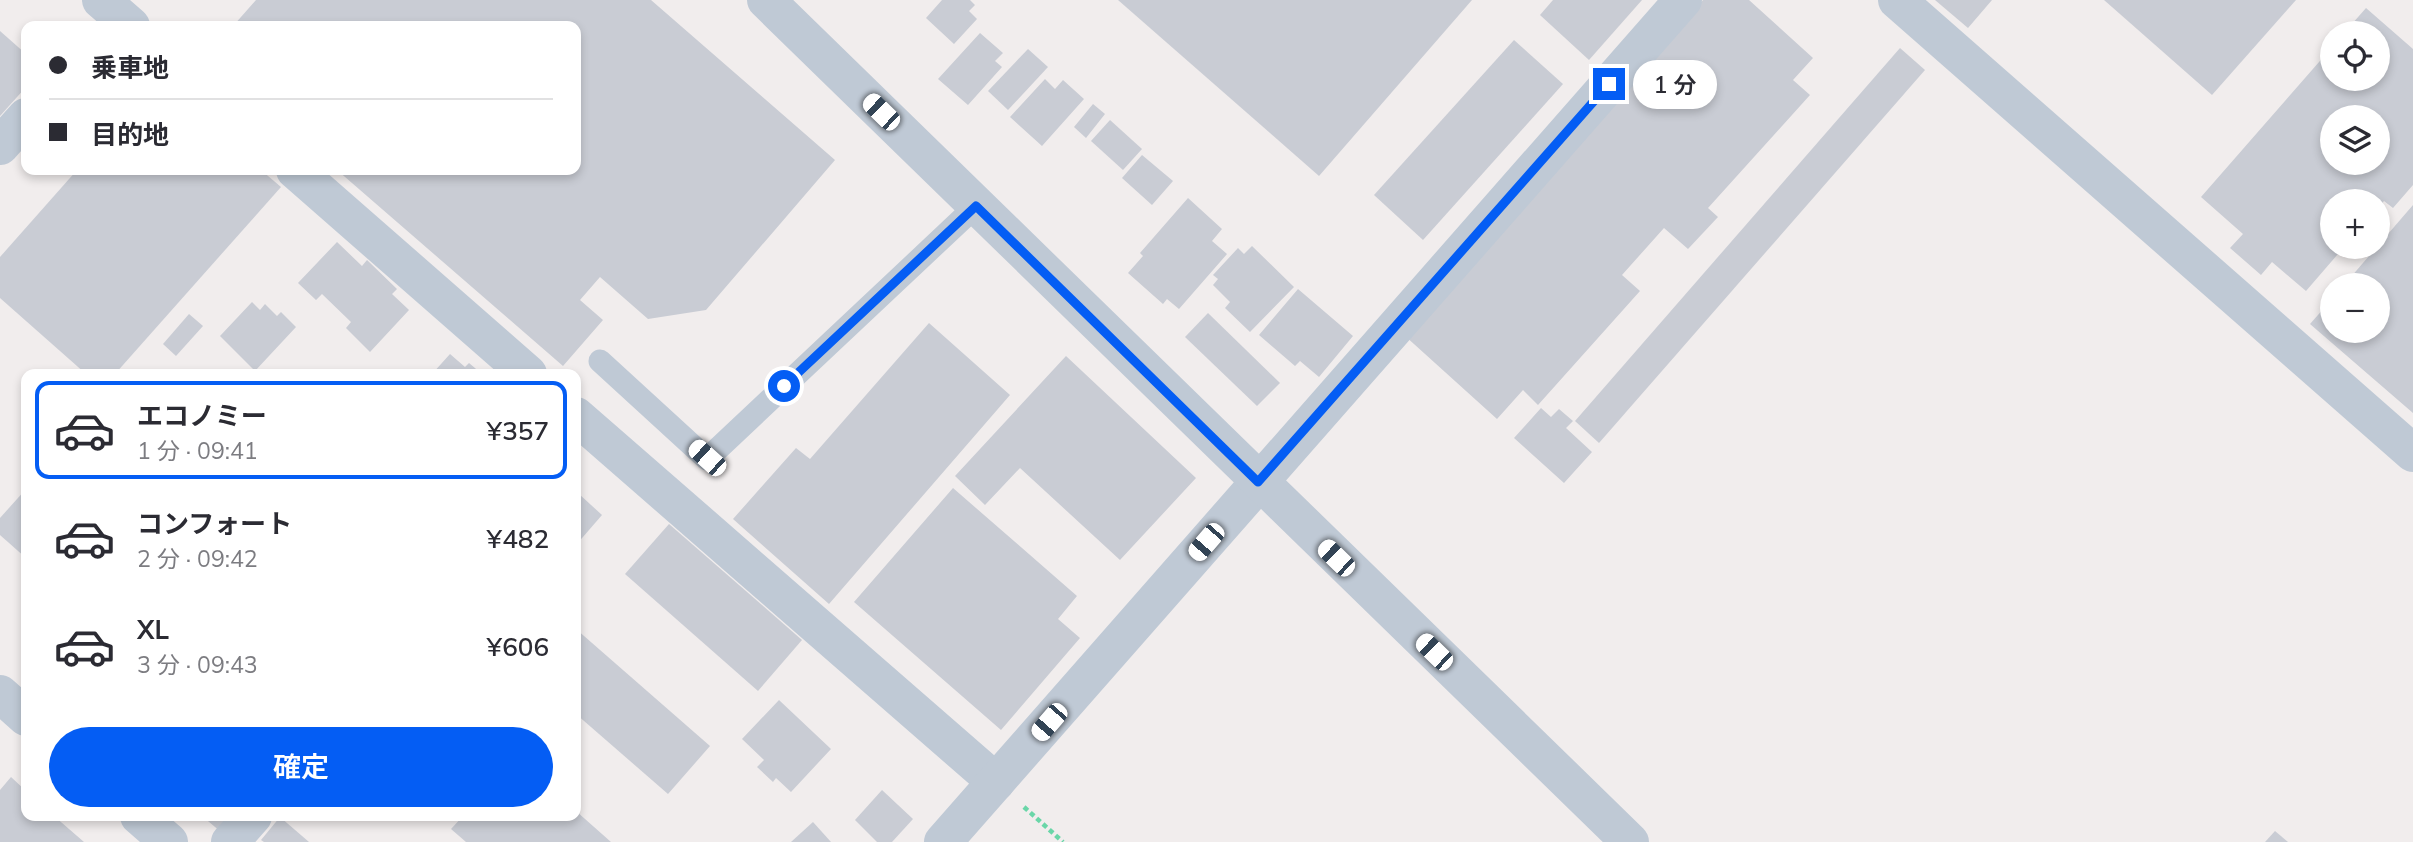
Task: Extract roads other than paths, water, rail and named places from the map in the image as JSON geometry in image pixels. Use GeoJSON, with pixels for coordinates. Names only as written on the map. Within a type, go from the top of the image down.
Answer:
{"type":"FeatureCollection","features":[{"type":"Feature","properties":{"kind":"street"},"geometry":{"type":"LineString","coordinates":[[766,0],[1630,842]]}},
{"type":"Feature","properties":{"kind":"street"},"geometry":{"type":"LineString","coordinates":[[943,842],[1683,0]]}},
{"type":"Feature","properties":{"kind":"street"},"geometry":{"type":"LineString","coordinates":[[1897,0],[2413,453]]}},
{"type":"Feature","properties":{"kind":"street"},"geometry":{"type":"LineString","coordinates":[[0,146],[21,123]]}},
{"type":"Feature","properties":{"kind":"street"},"geometry":{"type":"LineString","coordinates":[[301,175],[522,369]]}},
{"type":"Feature","properties":{"kind":"street"},"geometry":{"type":"LineString","coordinates":[[581,420],[996,782]]}},
{"type":"Feature","properties":{"kind":"street"},"geometry":{"type":"LineString","coordinates":[[0,694],[21,713]]}},
{"type":"Feature","properties":{"kind":"street"},"geometry":{"type":"LineString","coordinates":[[145,821],[169,842]]}},
{"type":"Feature","properties":{"kind":"street"},"geometry":{"type":"LineString","coordinates":[[230,842],[249,821]]}},
{"type":"Feature","properties":{"kind":"lane"},"geometry":{"type":"LineString","coordinates":[[600,361],[707,458],[976,206]]}}]}
